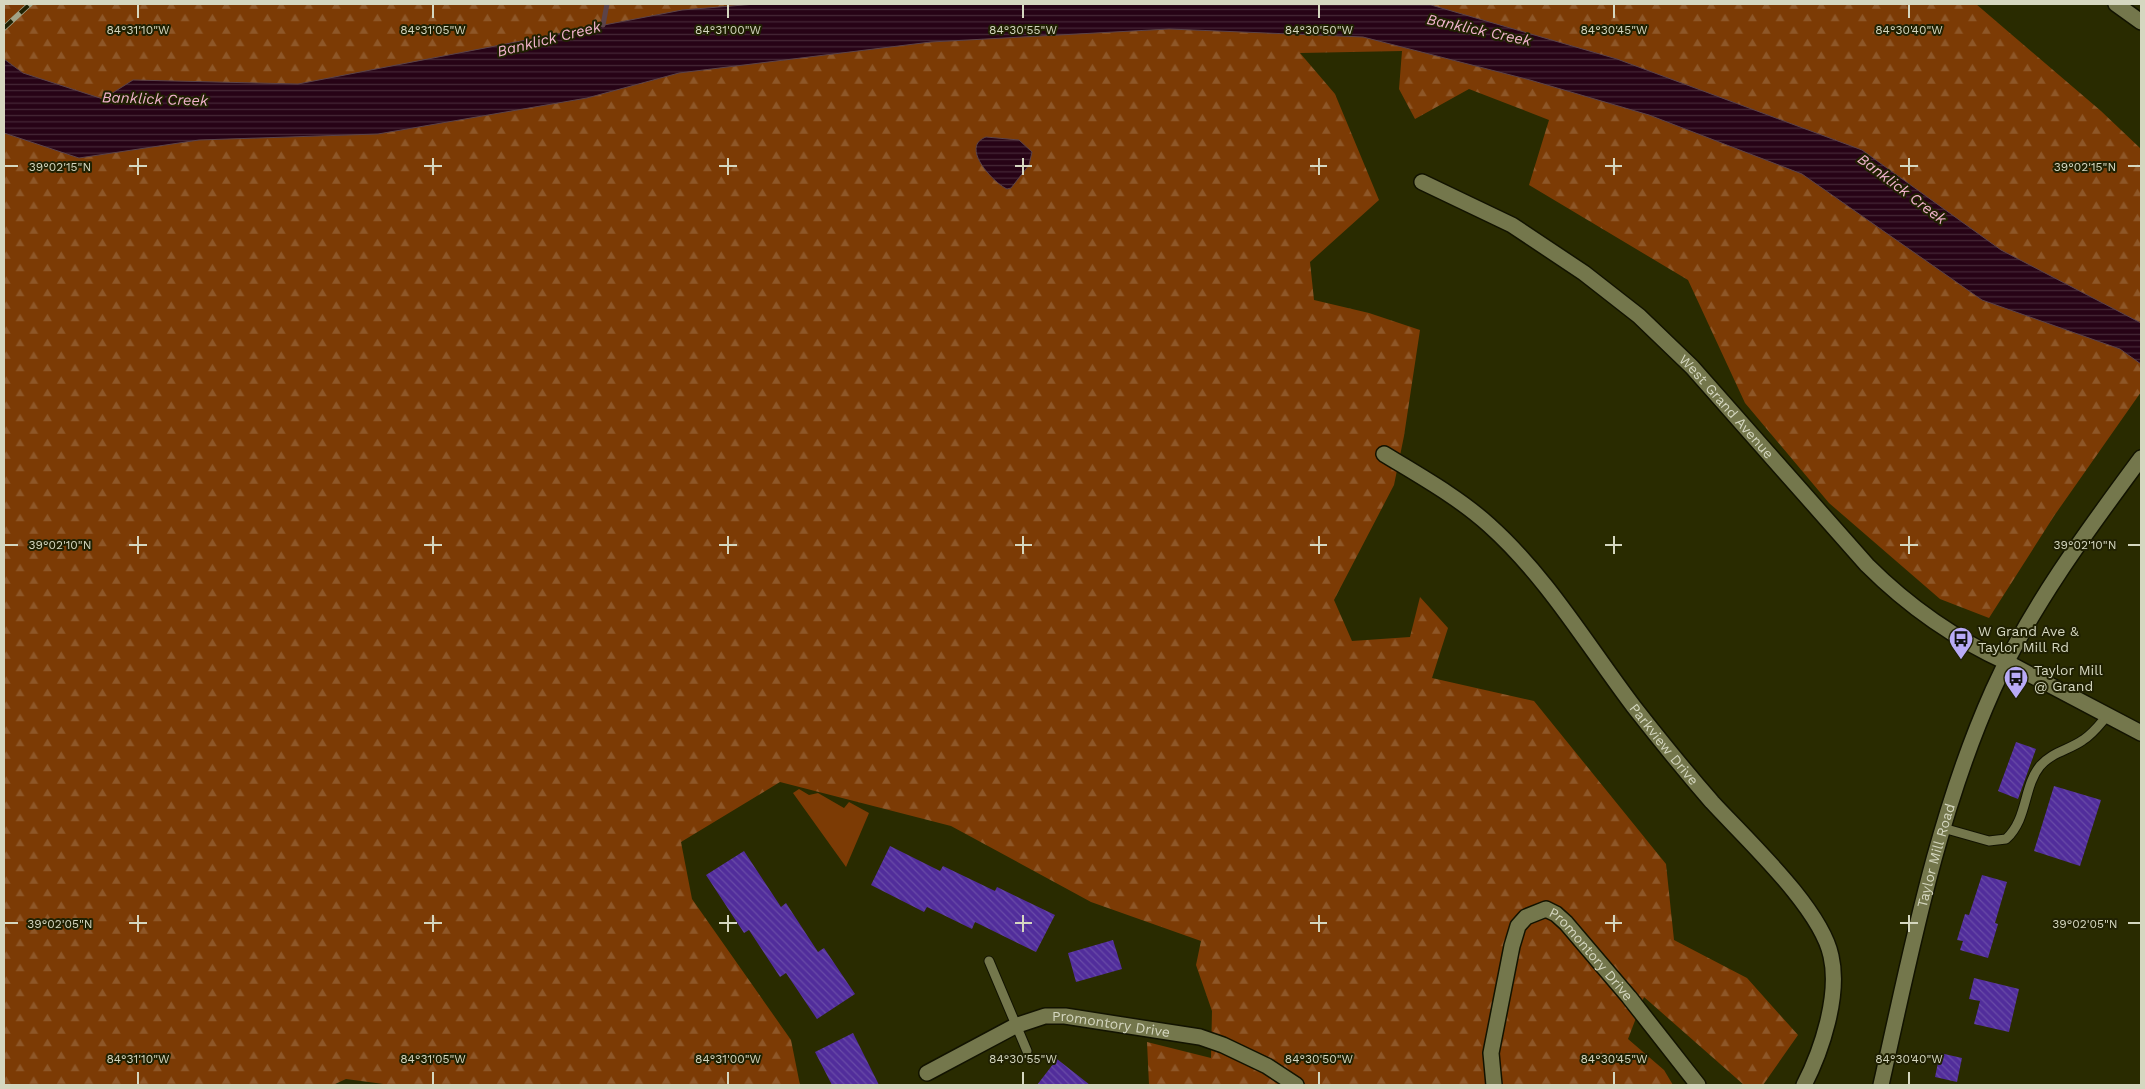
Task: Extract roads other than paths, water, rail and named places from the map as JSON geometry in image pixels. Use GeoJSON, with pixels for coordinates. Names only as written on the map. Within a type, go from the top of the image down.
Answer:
{"type":"FeatureCollection","features":[{"type":"Feature","properties":{"kind":"street"},"geometry":{"type":"LineString","coordinates":[[2116,4],[2141,22]]}},
{"type":"Feature","properties":{"kind":"street","name":"West Grand Avenue"},"geometry":{"type":"LineString","coordinates":[[1422,182],[1512,225],[1584,273],[1639,316],[1692,367],[1868,565],[1894,592],[1924,615],[1978,650],[2008,662],[2141,733]]}},
{"type":"Feature","properties":{"kind":"street","name":"Parkview Drive"},"geometry":{"type":"LineString","coordinates":[[1384,454],[1438,487],[1488,524],[1526,562],[1586,638],[1647,722],[1710,799],[1801,900],[1822,932],[1831,954],[1834,971],[1832,996],[1822,1045],[1804,1085]]}},
{"type":"Feature","properties":{"kind":"street","name":"Taylor Mill Road"},"geometry":{"type":"LineString","coordinates":[[1881,1085],[1928,881],[1943,828],[1965,759],[1994,689],[2061,570],[2141,458]]}},
{"type":"Feature","properties":{"kind":"street","name":"Promontory Drive"},"geometry":{"type":"LineString","coordinates":[[1494,1085],[1491,1053],[1518,926],[1526,917],[1546,909],[1556,914],[1566,923],[1629,997],[1698,1085]]}},
{"type":"Feature","properties":{"kind":"street","name":"Promontory Drive"},"geometry":{"type":"LineString","coordinates":[[927,1074],[1015,1026],[1045,1016],[1065,1016],[1200,1037],[1224,1045],[1267,1066],[1296,1085]]}},
{"type":"Feature","properties":{"kind":"lane"},"geometry":{"type":"LineString","coordinates":[[1943,828],[1989,841],[2006,839],[2018,825],[2039,767],[2057,752],[2086,738],[2107,716]]}},
{"type":"Feature","properties":{"kind":"lane"},"geometry":{"type":"LineString","coordinates":[[989,962],[1027,1051]]}},
{"type":"Feature","properties":{"kind":"water","name":"Banklick Creek"},"geometry":{"type":"Polygon","coordinates":[[[756,4],[1431,5],[1617,59],[1862,150],[2001,250],[2141,323],[2141,364],[2120,349],[1982,300],[1802,174],[1649,115],[1530,80],[1363,37],[1169,29],[931,42],[679,73],[587,98],[378,134],[199,140],[79,158],[4,133],[4,59],[23,73],[103,99],[133,80],[298,84],[682,10],[756,4]]]}},
{"type":"Feature","properties":{"kind":"water"},"geometry":{"type":"Polygon","coordinates":[[[986,137],[1019,140],[1032,152],[1029,165],[1011,188],[1007,189],[994,180],[977,156],[976,148],[979,142],[986,137]]]}},
{"type":"Feature","properties":{"kind":"waterway","name":"Banklick Creek"},"geometry":{"type":"LineString","coordinates":[[603,25],[607,4]]}},
{"type":"Feature","properties":{"kind":"railway"},"geometry":{"type":"LineString","coordinates":[[4,28],[30,4]]}},
{"type":"Feature","properties":{"kind":"place","name":"W Grand Ave & Taylor Mill Rd"},"geometry":{"type":"Point","coordinates":[1961,660]}},
{"type":"Feature","properties":{"kind":"place","name":"Taylor Mill @ Grand"},"geometry":{"type":"Point","coordinates":[2016,699]}}]}
